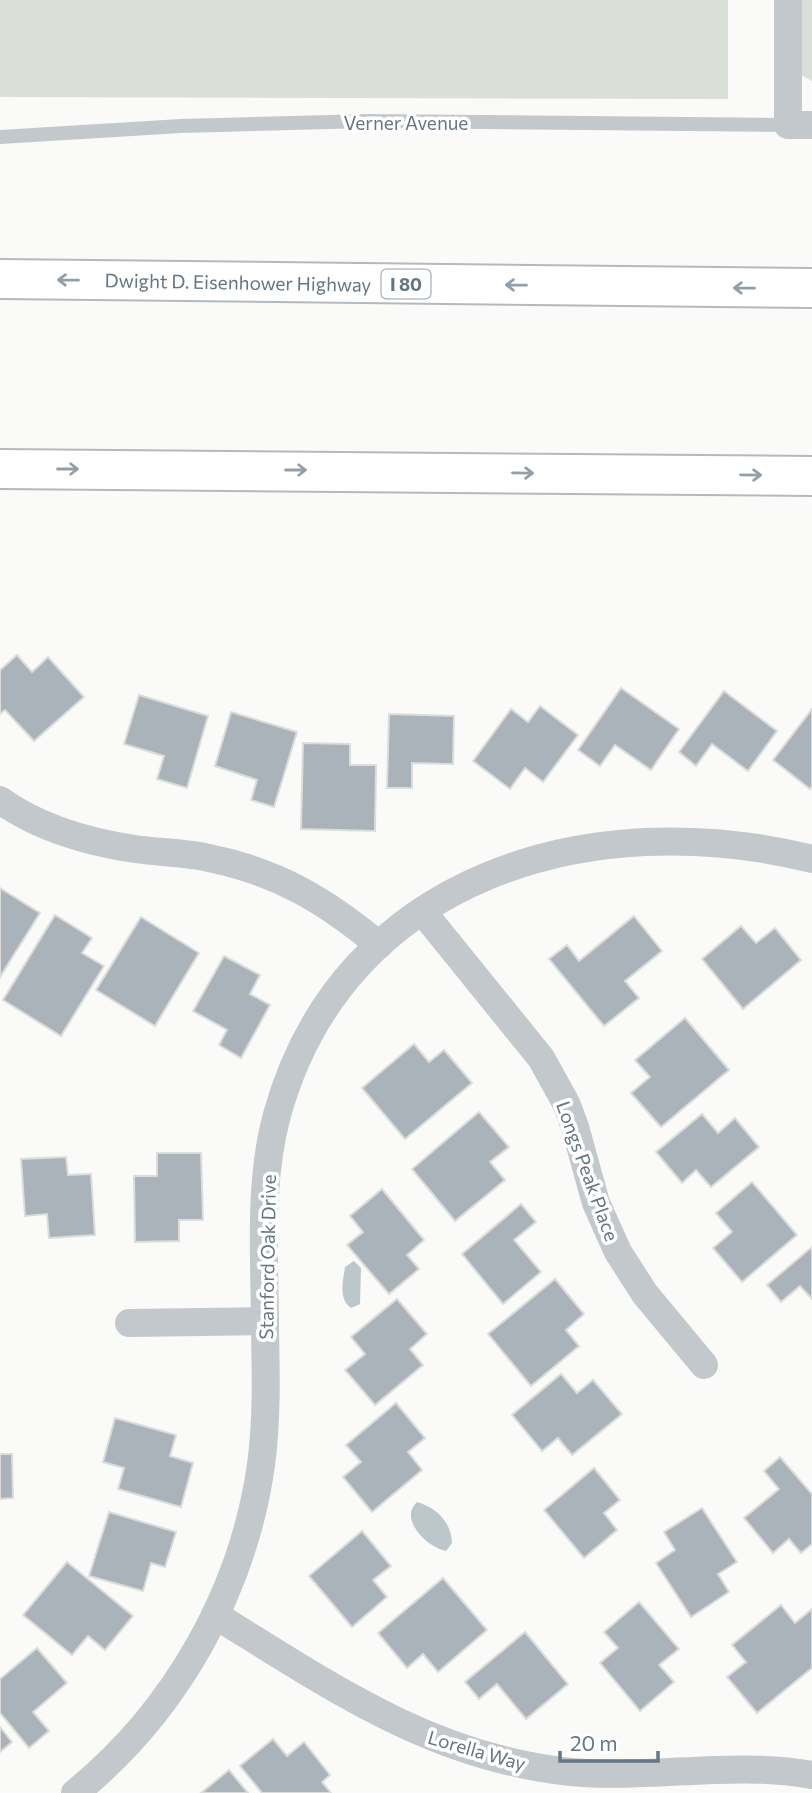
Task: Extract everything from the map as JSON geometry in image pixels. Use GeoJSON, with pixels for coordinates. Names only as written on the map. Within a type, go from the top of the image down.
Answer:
{"type":"FeatureCollection","features":[{"type":"Feature","properties":{"kind":"highway","name":"Dwight D. Eisenhower Highway"},"geometry":{"type":"LineString","coordinates":[[0,279],[812,288]]}},
{"type":"Feature","properties":{"kind":"highway"},"geometry":{"type":"LineString","coordinates":[[0,469],[812,476]]}},
{"type":"Feature","properties":{"kind":"street"},"geometry":{"type":"LineString","coordinates":[[788,0],[800,125]]}},
{"type":"Feature","properties":{"kind":"street"},"geometry":{"type":"LineString","coordinates":[[0,800],[57,830],[82,838],[136,850],[211,858],[258,871],[301,890],[331,908],[379,945]]}},
{"type":"Feature","properties":{"kind":"street","name":"Stanford Oak Drive"},"geometry":{"type":"LineString","coordinates":[[75,1793],[126,1746],[161,1705],[192,1660],[234,1570],[250,1518],[261,1465],[266,1412],[265,1213],[268,1165],[277,1115],[294,1068],[317,1022],[346,981],[379,945],[422,911],[453,891],[499,870],[548,854],[615,843],[669,841],[738,846],[812,859]]}},
{"type":"Feature","properties":{"kind":"street","name":"Longs Peak Place"},"geometry":{"type":"LineString","coordinates":[[422,911],[541,1058],[566,1103],[596,1203],[618,1252],[645,1294],[704,1365]]}},
{"type":"Feature","properties":{"kind":"street"},"geometry":{"type":"LineString","coordinates":[[129,1322],[265,1321]]}},
{"type":"Feature","properties":{"kind":"street","name":"Lorella Way"},"geometry":{"type":"LineString","coordinates":[[215,1615],[356,1701],[405,1727],[456,1747],[508,1762],[562,1771],[749,1782],[792,1771],[812,1775]]}},
{"type":"Feature","properties":{"kind":"lane","name":"Verner Avenue"},"geometry":{"type":"LineString","coordinates":[[0,137],[181,126],[367,121],[800,125]]}},
{"type":"Feature","properties":{"kind":"shaded area"},"geometry":{"type":"Polygon","coordinates":[[[0,0],[728,0],[728,99],[0,97],[0,0]]]}},
{"type":"Feature","properties":{"kind":"shaded area"},"geometry":{"type":"Polygon","coordinates":[[[788,0],[812,0],[812,81],[788,68],[788,0]]]}},
{"type":"Feature","properties":{"kind":"shaded area"},"geometry":{"type":"Polygon","coordinates":[[[354,1261],[361,1268],[360,1304],[351,1308],[344,1300],[343,1284],[345,1267],[354,1261]]]}},
{"type":"Feature","properties":{"kind":"shaded area"},"geometry":{"type":"Polygon","coordinates":[[[417,1502],[437,1512],[446,1522],[452,1543],[446,1551],[424,1539],[413,1524],[412,1509],[417,1502]]]}},
{"type":"Feature","properties":{"kind":"building"},"geometry":{"type":"Polygon","coordinates":[[[17,655],[32,672],[48,657],[84,697],[34,741],[5,710],[0,714],[0,670],[17,655]]]}},
{"type":"Feature","properties":{"kind":"building"},"geometry":{"type":"Polygon","coordinates":[[[621,688],[679,729],[651,770],[615,745],[600,766],[578,750],[621,688]]]}},
{"type":"Feature","properties":{"kind":"building"},"geometry":{"type":"Polygon","coordinates":[[[724,691],[777,731],[748,771],[712,744],[696,766],[679,752],[724,691]]]}},
{"type":"Feature","properties":{"kind":"building"},"geometry":{"type":"Polygon","coordinates":[[[139,695],[208,716],[187,788],[157,779],[164,756],[124,744],[139,695]]]}},
{"type":"Feature","properties":{"kind":"building"},"geometry":{"type":"Polygon","coordinates":[[[540,706],[578,735],[543,782],[525,768],[510,789],[473,761],[511,709],[528,722],[540,706]]]}},
{"type":"Feature","properties":{"kind":"building"},"geometry":{"type":"Polygon","coordinates":[[[812,709],[812,786],[810,789],[773,760],[812,709]]]}},
{"type":"Feature","properties":{"kind":"building"},"geometry":{"type":"Polygon","coordinates":[[[231,712],[297,732],[274,807],[251,800],[257,780],[215,766],[231,712]]]}},
{"type":"Feature","properties":{"kind":"building"},"geometry":{"type":"Polygon","coordinates":[[[389,714],[454,716],[453,764],[412,763],[412,788],[387,788],[389,714]]]}},
{"type":"Feature","properties":{"kind":"building"},"geometry":{"type":"Polygon","coordinates":[[[303,743],[350,744],[350,765],[376,765],[375,831],[301,829],[303,743]]]}},
{"type":"Feature","properties":{"kind":"building"},"geometry":{"type":"Polygon","coordinates":[[[0,888],[40,913],[0,977],[0,888]]]}},
{"type":"Feature","properties":{"kind":"building"},"geometry":{"type":"Polygon","coordinates":[[[55,915],[92,938],[82,953],[104,966],[61,1036],[3,1000],[55,915]]]}},
{"type":"Feature","properties":{"kind":"building"},"geometry":{"type":"Polygon","coordinates":[[[634,916],[662,951],[625,981],[639,998],[604,1026],[549,959],[567,945],[579,961],[634,916]]]}},
{"type":"Feature","properties":{"kind":"building"},"geometry":{"type":"Polygon","coordinates":[[[141,917],[199,953],[155,1026],[96,990],[141,917]]]}},
{"type":"Feature","properties":{"kind":"building"},"geometry":{"type":"Polygon","coordinates":[[[741,926],[756,943],[775,928],[801,960],[743,1009],[702,959],[741,926]]]}},
{"type":"Feature","properties":{"kind":"building"},"geometry":{"type":"Polygon","coordinates":[[[224,956],[260,975],[250,994],[270,1005],[241,1058],[219,1045],[227,1030],[193,1011],[224,956]]]}},
{"type":"Feature","properties":{"kind":"building"},"geometry":{"type":"Polygon","coordinates":[[[685,1018],[729,1070],[661,1127],[631,1093],[650,1077],[635,1060],[685,1018]]]}},
{"type":"Feature","properties":{"kind":"building"},"geometry":{"type":"Polygon","coordinates":[[[414,1044],[429,1062],[444,1050],[472,1083],[405,1139],[362,1088],[414,1044]]]}},
{"type":"Feature","properties":{"kind":"building"},"geometry":{"type":"Polygon","coordinates":[[[479,1112],[509,1147],[490,1162],[505,1180],[455,1221],[412,1169],[479,1112]]]}},
{"type":"Feature","properties":{"kind":"building"},"geometry":{"type":"Polygon","coordinates":[[[702,1114],[718,1133],[735,1118],[759,1147],[711,1187],[696,1170],[682,1183],[656,1152],[702,1114]]]}},
{"type":"Feature","properties":{"kind":"building"},"geometry":{"type":"Polygon","coordinates":[[[157,1153],[201,1153],[203,1220],[179,1220],[179,1241],[135,1242],[134,1176],[157,1176],[157,1153]]]}},
{"type":"Feature","properties":{"kind":"building"},"geometry":{"type":"Polygon","coordinates":[[[66,1157],[68,1175],[91,1174],[95,1235],[49,1238],[47,1214],[25,1216],[21,1159],[66,1157]]]}},
{"type":"Feature","properties":{"kind":"building"},"geometry":{"type":"Polygon","coordinates":[[[752,1182],[797,1235],[742,1282],[713,1248],[732,1232],[716,1213],[752,1182]]]}},
{"type":"Feature","properties":{"kind":"building"},"geometry":{"type":"Polygon","coordinates":[[[382,1189],[424,1240],[407,1255],[419,1269],[389,1294],[347,1245],[363,1232],[350,1216],[382,1189]]]}},
{"type":"Feature","properties":{"kind":"building"},"geometry":{"type":"Polygon","coordinates":[[[521,1204],[536,1222],[514,1240],[541,1272],[503,1304],[462,1254],[521,1204]]]}},
{"type":"Feature","properties":{"kind":"building"},"geometry":{"type":"Polygon","coordinates":[[[812,1247],[812,1299],[800,1286],[781,1302],[767,1285],[812,1247]]]}},
{"type":"Feature","properties":{"kind":"building"},"geometry":{"type":"Polygon","coordinates":[[[555,1279],[584,1314],[566,1330],[579,1346],[531,1386],[488,1334],[555,1279]]]}},
{"type":"Feature","properties":{"kind":"building"},"geometry":{"type":"Polygon","coordinates":[[[397,1299],[427,1334],[410,1349],[423,1365],[375,1405],[345,1370],[365,1354],[351,1337],[397,1299]]]}},
{"type":"Feature","properties":{"kind":"building"},"geometry":{"type":"Polygon","coordinates":[[[561,1374],[577,1393],[593,1380],[622,1414],[572,1455],[558,1438],[542,1451],[512,1415],[561,1374]]]}},
{"type":"Feature","properties":{"kind":"building"},"geometry":{"type":"Polygon","coordinates":[[[396,1403],[425,1438],[408,1452],[422,1470],[372,1512],[343,1477],[361,1462],[346,1445],[396,1403]]]}},
{"type":"Feature","properties":{"kind":"building"},"geometry":{"type":"Polygon","coordinates":[[[115,1418],[176,1435],[170,1456],[193,1463],[181,1507],[118,1489],[124,1468],[103,1462],[115,1418]]]}},
{"type":"Feature","properties":{"kind":"building"},"geometry":{"type":"Polygon","coordinates":[[[0,1454],[12,1454],[13,1498],[0,1499],[0,1454]]]}},
{"type":"Feature","properties":{"kind":"building"},"geometry":{"type":"Polygon","coordinates":[[[780,1457],[812,1494],[812,1544],[801,1553],[789,1539],[773,1553],[744,1518],[779,1489],[764,1471],[780,1457]]]}},
{"type":"Feature","properties":{"kind":"building"},"geometry":{"type":"Polygon","coordinates":[[[594,1468],[620,1500],[604,1513],[617,1530],[584,1558],[544,1510],[594,1468]]]}},
{"type":"Feature","properties":{"kind":"building"},"geometry":{"type":"Polygon","coordinates":[[[702,1508],[737,1562],[718,1574],[729,1592],[691,1617],[656,1563],[675,1550],[664,1532],[702,1508]]]}},
{"type":"Feature","properties":{"kind":"building"},"geometry":{"type":"Polygon","coordinates":[[[109,1512],[176,1532],[165,1567],[151,1563],[143,1591],[89,1576],[109,1512]]]}},
{"type":"Feature","properties":{"kind":"building"},"geometry":{"type":"Polygon","coordinates":[[[362,1531],[391,1566],[373,1580],[387,1597],[352,1627],[309,1576],[362,1531]]]}},
{"type":"Feature","properties":{"kind":"building"},"geometry":{"type":"Polygon","coordinates":[[[67,1562],[133,1616],[105,1650],[88,1636],[72,1655],[23,1615],[67,1562]]]}},
{"type":"Feature","properties":{"kind":"building"},"geometry":{"type":"Polygon","coordinates":[[[443,1578],[487,1630],[438,1672],[423,1654],[407,1668],[378,1633],[443,1578]]]}},
{"type":"Feature","properties":{"kind":"building"},"geometry":{"type":"Polygon","coordinates":[[[639,1602],[679,1649],[659,1665],[674,1682],[640,1711],[600,1663],[618,1648],[604,1632],[639,1602]]]}},
{"type":"Feature","properties":{"kind":"building"},"geometry":{"type":"Polygon","coordinates":[[[781,1605],[795,1623],[812,1609],[812,1668],[757,1713],[727,1677],[746,1662],[732,1645],[781,1605]]]}},
{"type":"Feature","properties":{"kind":"building"},"geometry":{"type":"Polygon","coordinates":[[[525,1632],[568,1684],[526,1719],[497,1684],[479,1699],[465,1682],[525,1632]]]}},
{"type":"Feature","properties":{"kind":"building"},"geometry":{"type":"Polygon","coordinates":[[[37,1648],[67,1683],[33,1712],[49,1731],[29,1748],[0,1713],[0,1679],[37,1648]]]}},
{"type":"Feature","properties":{"kind":"building"},"geometry":{"type":"Polygon","coordinates":[[[0,1727],[12,1742],[0,1752],[0,1727]]]}},
{"type":"Feature","properties":{"kind":"building"},"geometry":{"type":"Polygon","coordinates":[[[273,1739],[287,1756],[304,1742],[330,1775],[322,1782],[331,1793],[262,1793],[240,1766],[273,1739]]]}},
{"type":"Feature","properties":{"kind":"building"},"geometry":{"type":"Polygon","coordinates":[[[229,1770],[248,1793],[201,1793],[229,1770]]]}}]}
